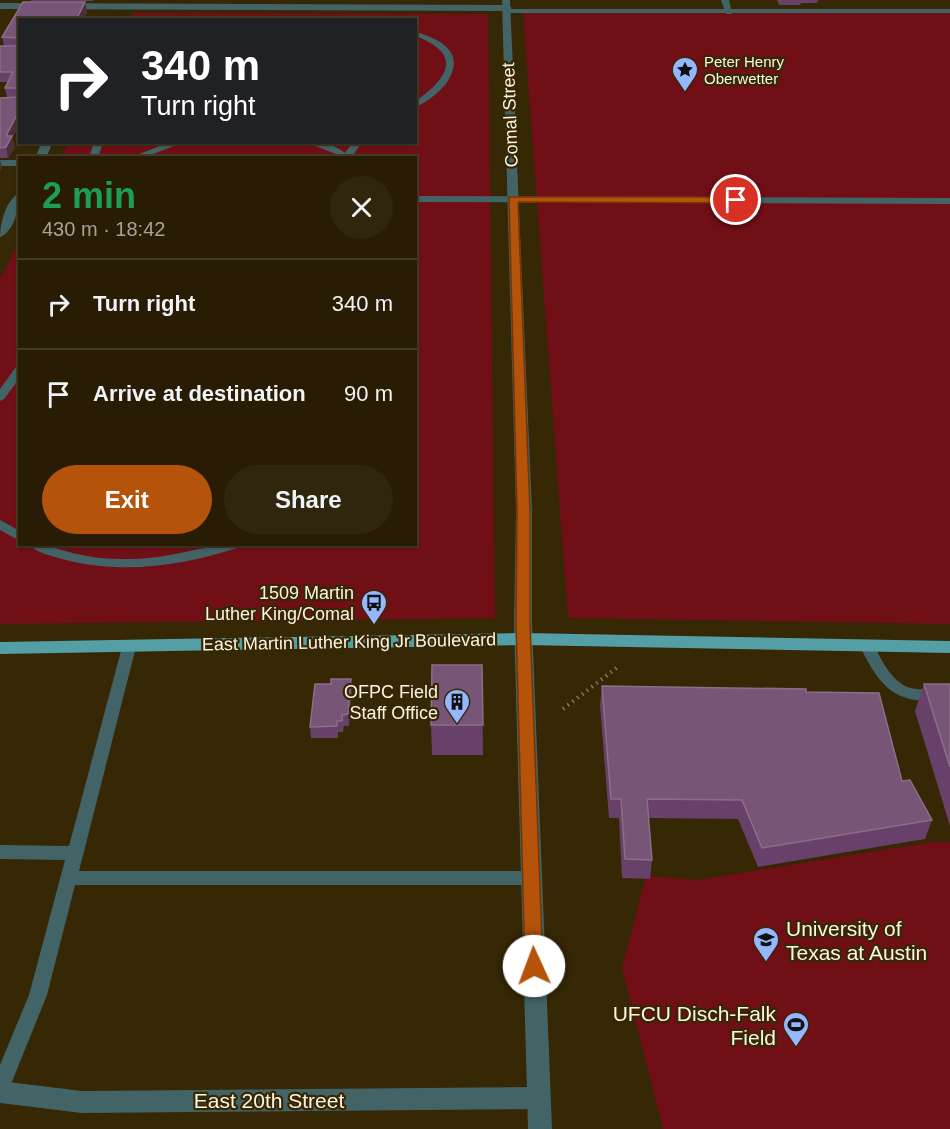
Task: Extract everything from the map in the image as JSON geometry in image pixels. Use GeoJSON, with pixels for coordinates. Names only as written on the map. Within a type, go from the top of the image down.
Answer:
{"type":"FeatureCollection","features":[{"type":"Feature","properties":{"kind":"main road","name":"East Martin Luther King Jr Boulevard"},"geometry":{"type":"LineString","coordinates":[[0,648],[523,639],[950,647]]}},
{"type":"Feature","properties":{"kind":"street"},"geometry":{"type":"LineString","coordinates":[[725,0],[729,12]]}},
{"type":"Feature","properties":{"kind":"street"},"geometry":{"type":"LineString","coordinates":[[112,18],[120,3]]}},
{"type":"Feature","properties":{"kind":"street"},"geometry":{"type":"LineString","coordinates":[[0,6],[120,3],[507,6]]}},
{"type":"Feature","properties":{"kind":"street","name":"Comal Street"},"geometry":{"type":"LineString","coordinates":[[507,6],[524,511],[523,639],[540,1129]]}},
{"type":"Feature","properties":{"kind":"street"},"geometry":{"type":"LineString","coordinates":[[0,232],[18,200]]}},
{"type":"Feature","properties":{"kind":"street","name":"East 20th Street"},"geometry":{"type":"LineString","coordinates":[[0,1090],[82,1102],[538,1098]]}},
{"type":"Feature","properties":{"kind":"lane"},"geometry":{"type":"LineString","coordinates":[[507,6],[729,12],[950,11]]}},
{"type":"Feature","properties":{"kind":"lane"},"geometry":{"type":"LineString","coordinates":[[417,35],[446,50],[452,58],[452,66],[441,86],[417,103]]}},
{"type":"Feature","properties":{"kind":"lane"},"geometry":{"type":"LineString","coordinates":[[139,156],[174,144]]}},
{"type":"Feature","properties":{"kind":"lane"},"geometry":{"type":"LineString","coordinates":[[315,144],[339,152],[343,156]]}},
{"type":"Feature","properties":{"kind":"lane"},"geometry":{"type":"LineString","coordinates":[[347,156],[356,144]]}},
{"type":"Feature","properties":{"kind":"lane"},"geometry":{"type":"LineString","coordinates":[[0,163],[18,163]]}},
{"type":"Feature","properties":{"kind":"lane"},"geometry":{"type":"LineString","coordinates":[[417,199],[950,201]]}},
{"type":"Feature","properties":{"kind":"lane"},"geometry":{"type":"LineString","coordinates":[[0,397],[18,372]]}},
{"type":"Feature","properties":{"kind":"lane"},"geometry":{"type":"LineString","coordinates":[[0,524],[18,536]]}},
{"type":"Feature","properties":{"kind":"lane"},"geometry":{"type":"LineString","coordinates":[[39,546],[58,554],[127,565],[174,561],[229,546]]}},
{"type":"Feature","properties":{"kind":"lane"},"geometry":{"type":"LineString","coordinates":[[867,645],[875,664],[892,683],[907,693],[950,694]]}},
{"type":"Feature","properties":{"kind":"lane"},"geometry":{"type":"LineString","coordinates":[[0,1090],[38,995],[129,646]]}},
{"type":"Feature","properties":{"kind":"lane"},"geometry":{"type":"LineString","coordinates":[[0,852],[75,853]]}},
{"type":"Feature","properties":{"kind":"lane"},"geometry":{"type":"LineString","coordinates":[[68,878],[531,878]]}},
{"type":"Feature","properties":{"kind":"path"},"geometry":{"type":"LineString","coordinates":[[563,709],[618,666]]}},
{"type":"Feature","properties":{"kind":"shaded area"},"geometry":{"type":"Polygon","coordinates":[[[134,13],[488,14],[495,618],[0,624],[0,279],[18,243],[18,546],[417,546],[417,156],[62,156],[68,144],[417,144],[417,18],[132,18],[134,13]]]}},
{"type":"Feature","properties":{"kind":"shaded area"},"geometry":{"type":"Polygon","coordinates":[[[523,13],[950,13],[950,624],[568,618],[523,13]]]}},
{"type":"Feature","properties":{"kind":"shaded area","name":"UFCU Disch-Falk Field"},"geometry":{"type":"Polygon","coordinates":[[[932,842],[950,842],[950,1129],[663,1129],[622,968],[646,876],[697,880],[932,842]]]}},
{"type":"Feature","properties":{"kind":"building"},"geometry":{"type":"Polygon","coordinates":[[[23,2],[85,2],[77,18],[18,18],[18,38],[2,37],[23,2]]]}},
{"type":"Feature","properties":{"kind":"building"},"geometry":{"type":"Polygon","coordinates":[[[0,46],[18,46],[18,88],[5,88],[13,72],[0,72],[0,46]]]}},
{"type":"Feature","properties":{"kind":"building"},"geometry":{"type":"Polygon","coordinates":[[[18,97],[18,113],[7,134],[7,136],[12,136],[6,147],[0,148],[0,98],[18,97]]]}},
{"type":"Feature","properties":{"kind":"building"},"geometry":{"type":"Polygon","coordinates":[[[432,665],[482,665],[483,725],[431,725],[432,665]]]}},
{"type":"Feature","properties":{"kind":"building"},"geometry":{"type":"Polygon","coordinates":[[[331,679],[351,679],[348,714],[342,715],[342,721],[337,721],[337,726],[310,727],[315,684],[331,684],[331,679]]]}},
{"type":"Feature","properties":{"kind":"building"},"geometry":{"type":"Polygon","coordinates":[[[924,684],[950,684],[950,767],[924,684]]]}},
{"type":"Feature","properties":{"kind":"building"},"geometry":{"type":"Polygon","coordinates":[[[602,686],[806,689],[806,692],[879,693],[902,781],[910,780],[932,820],[762,848],[742,800],[647,799],[652,860],[625,859],[621,799],[611,799],[602,686]]]}},
{"type":"Feature","properties":{"kind":"place","name":"Peter Henry Oberwetter"},"geometry":{"type":"Point","coordinates":[685,93]}},
{"type":"Feature","properties":{"kind":"place","name":"1509 Martin Luther King/Comal"},"geometry":{"type":"Point","coordinates":[374,626]}},
{"type":"Feature","properties":{"kind":"place","name":"OFPC Field Staff Office"},"geometry":{"type":"Point","coordinates":[457,725]}},
{"type":"Feature","properties":{"kind":"place","name":"University of Texas at Austin"},"geometry":{"type":"Point","coordinates":[766,963]}},
{"type":"Feature","properties":{"kind":"place","name":"UFCU Disch-Falk Field"},"geometry":{"type":"Point","coordinates":[796,1048]}},
{"type":"Feature","properties":{"kind":"route"},"geometry":{"type":"LineString","coordinates":[[534,966],[523,623],[524,511],[513,200],[736,200]]}}]}
